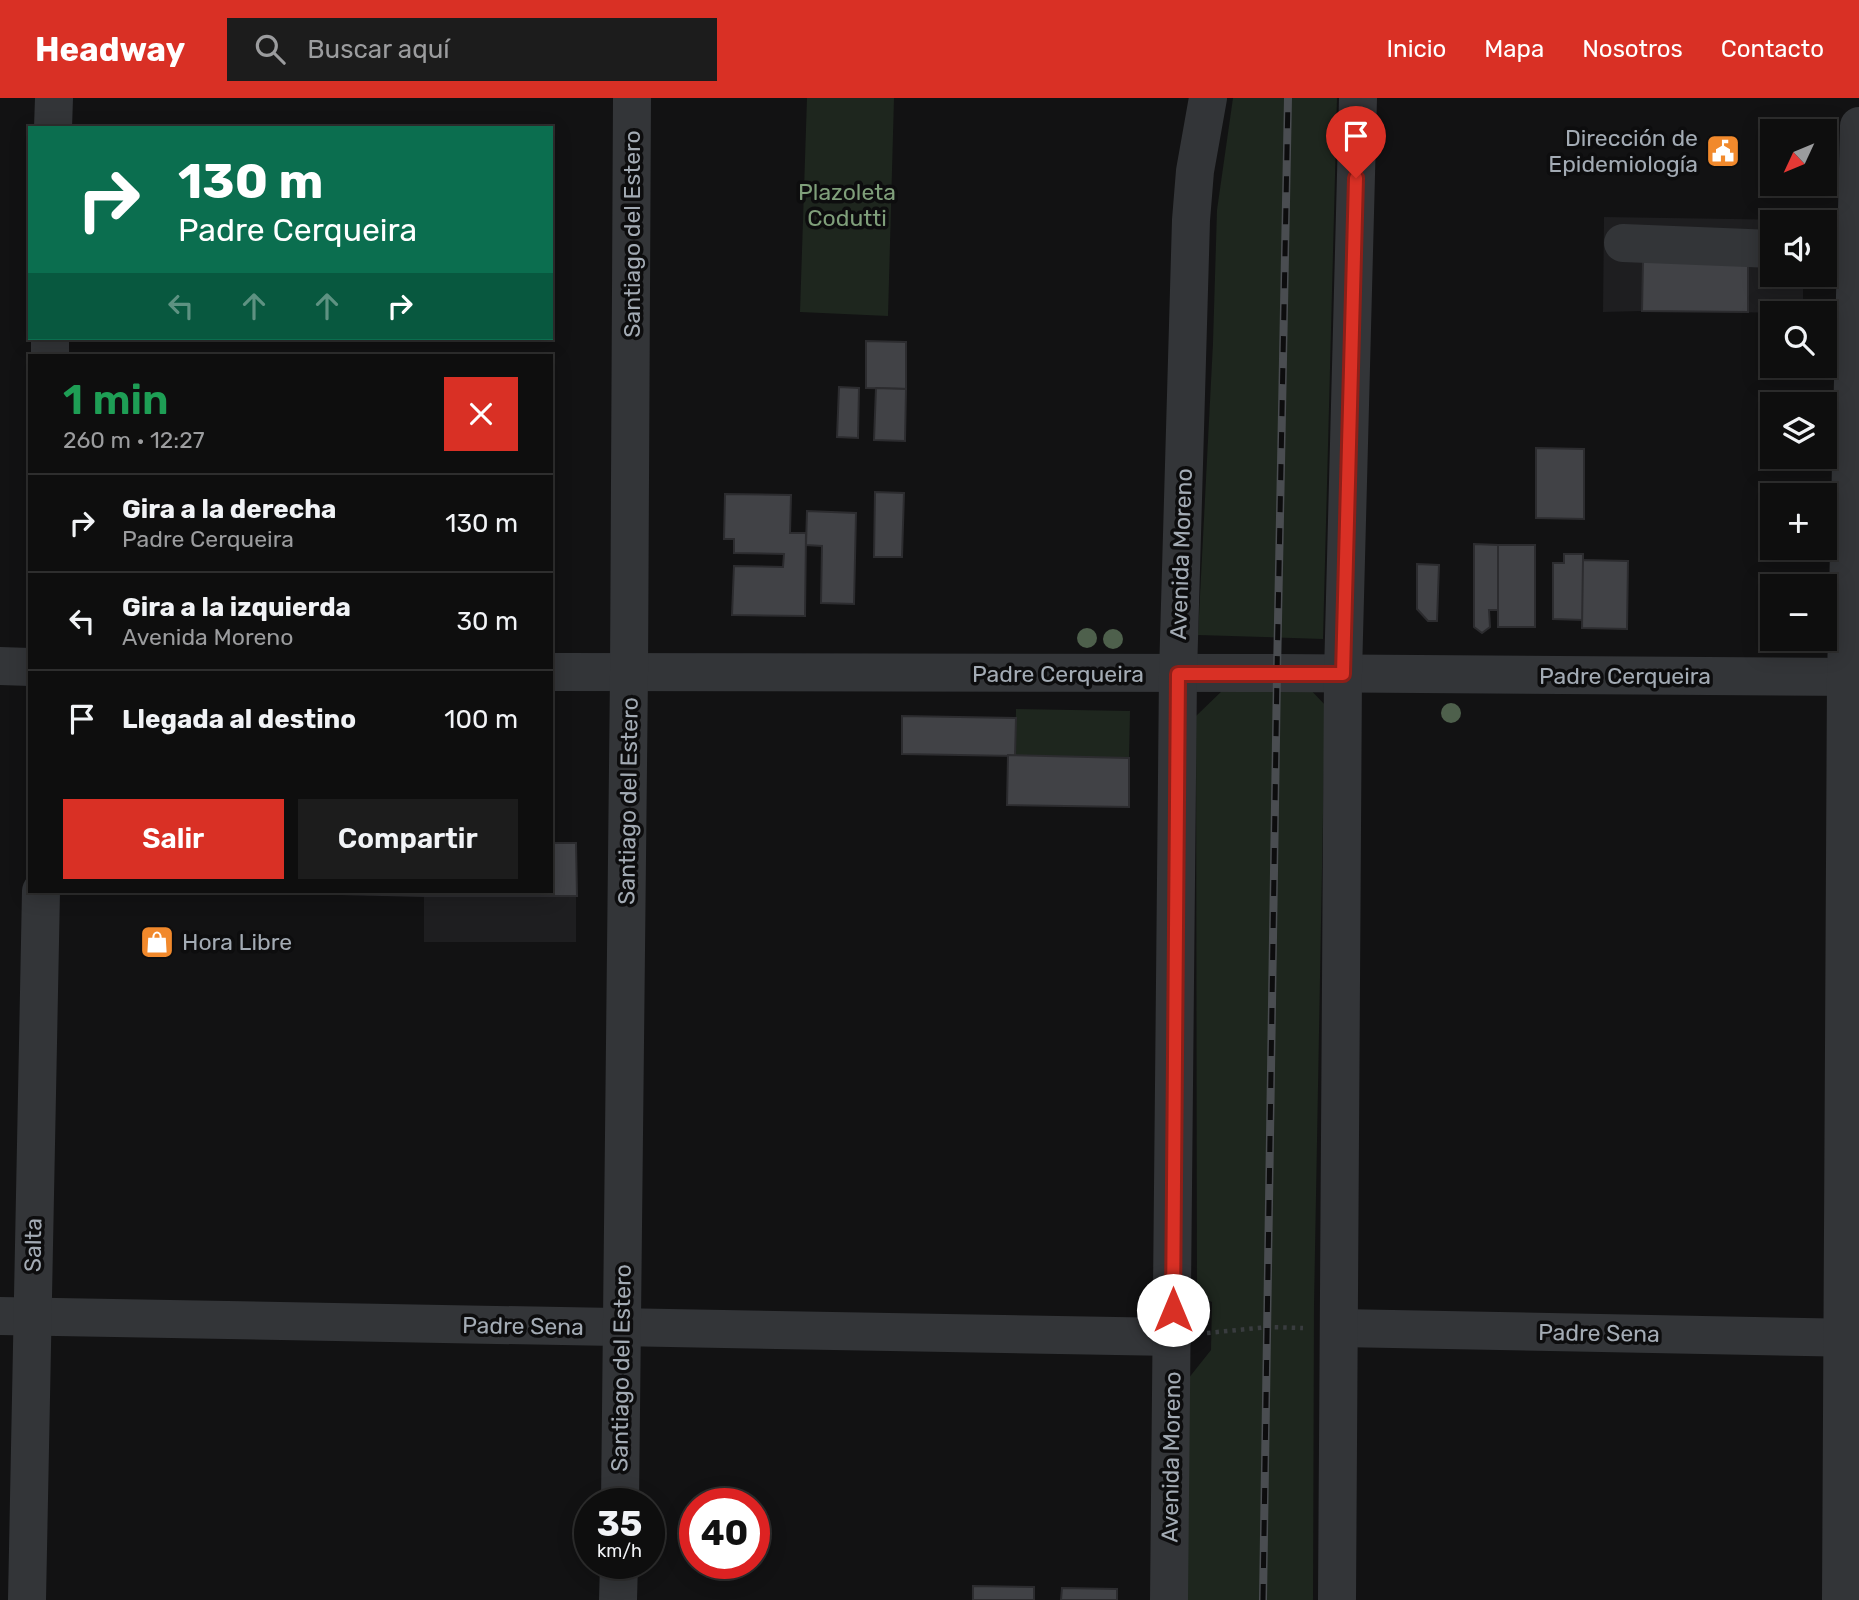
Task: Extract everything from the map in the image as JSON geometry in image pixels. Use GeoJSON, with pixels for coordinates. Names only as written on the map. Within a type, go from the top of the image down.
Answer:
{"type":"FeatureCollection","features":[{"type":"Feature","properties":{"kind":"street"},"geometry":{"type":"LineString","coordinates":[[53,126],[54,98]]}},
{"type":"Feature","properties":{"kind":"street","name":"Santiago del Estero"},"geometry":{"type":"LineString","coordinates":[[620,1488],[632,98]]}},
{"type":"Feature","properties":{"kind":"street","name":"Avenida Moreno"},"geometry":{"type":"LineString","coordinates":[[1169,1600],[1178,674],[1191,220],[1195,171],[1208,98]]}},
{"type":"Feature","properties":{"kind":"street"},"geometry":{"type":"LineString","coordinates":[[1337,1600],[1343,674],[1358,98]]}},
{"type":"Feature","properties":{"kind":"street"},"geometry":{"type":"LineString","coordinates":[[1841,1600],[1851,1338],[1852,677],[1841,253],[1859,126]]}},
{"type":"Feature","properties":{"kind":"street"},"geometry":{"type":"LineString","coordinates":[[1623,243],[1760,249]]}},
{"type":"Feature","properties":{"kind":"street"},"geometry":{"type":"LineString","coordinates":[[0,666],[28,667]]}},
{"type":"Feature","properties":{"kind":"street","name":"Padre Cerqueira"},"geometry":{"type":"LineString","coordinates":[[553,673],[1852,677]]}},
{"type":"Feature","properties":{"kind":"street","name":"Salta"},"geometry":{"type":"LineString","coordinates":[[27,1600],[16,1316],[41,893]]}},
{"type":"Feature","properties":{"kind":"street","name":"Padre Sena"},"geometry":{"type":"LineString","coordinates":[[16,1316],[1172,1337]]}},
{"type":"Feature","properties":{"kind":"street","name":"Padre Sena"},"geometry":{"type":"LineString","coordinates":[[1339,1328],[1851,1338]]}},
{"type":"Feature","properties":{"kind":"street"},"geometry":{"type":"LineString","coordinates":[[618,1600],[619,1579]]}},
{"type":"Feature","properties":{"kind":"path"},"geometry":{"type":"LineString","coordinates":[[1172,1337],[1268,1327],[1339,1328]]}},
{"type":"Feature","properties":{"kind":"shaded area"},"geometry":{"type":"Polygon","coordinates":[[[1604,217],[1760,219],[1760,287],[1803,287],[1803,301],[1760,301],[1760,312],[1603,312],[1604,217]]]}},
{"type":"Feature","properties":{"kind":"shaded area"},"geometry":{"type":"Polygon","coordinates":[[[553,843],[576,843],[576,942],[424,942],[424,896],[298,893],[553,893],[553,843]]]}},
{"type":"Feature","properties":{"kind":"green space","name":"Plazoleta Codutti"},"geometry":{"type":"Polygon","coordinates":[[[807,98],[894,98],[888,316],[800,312],[807,98]]]}},
{"type":"Feature","properties":{"kind":"green space"},"geometry":{"type":"Polygon","coordinates":[[[1233,98],[1337,98],[1323,639],[1198,635],[1217,210],[1233,98]]]}},
{"type":"Feature","properties":{"kind":"green space"},"geometry":{"type":"Polygon","coordinates":[[[1308,687],[1325,705],[1314,1305],[1313,1600],[1188,1600],[1188,1379],[1211,1350],[1212,1302],[1197,1295],[1196,716],[1223,690],[1308,687]]]}},
{"type":"Feature","properties":{"kind":"green space"},"geometry":{"type":"Polygon","coordinates":[[[1016,709],[1130,711],[1129,758],[1015,756],[1016,709]]]}},
{"type":"Feature","properties":{"kind":"building"},"geometry":{"type":"Polygon","coordinates":[[[1643,261],[1748,263],[1748,312],[1642,311],[1643,261]]]}},
{"type":"Feature","properties":{"kind":"building"},"geometry":{"type":"Polygon","coordinates":[[[866,341],[906,342],[906,389],[866,388],[866,341]]]}},
{"type":"Feature","properties":{"kind":"building"},"geometry":{"type":"Polygon","coordinates":[[[839,387],[859,388],[858,438],[837,437],[839,387]]]}},
{"type":"Feature","properties":{"kind":"building"},"geometry":{"type":"Polygon","coordinates":[[[876,388],[906,389],[905,441],[874,440],[876,388]]]}},
{"type":"Feature","properties":{"kind":"building"},"geometry":{"type":"Polygon","coordinates":[[[1536,448],[1584,449],[1584,519],[1536,518],[1536,448]]]}},
{"type":"Feature","properties":{"kind":"building"},"geometry":{"type":"Polygon","coordinates":[[[875,492],[904,493],[902,557],[874,557],[875,492]]]}},
{"type":"Feature","properties":{"kind":"building"},"geometry":{"type":"Polygon","coordinates":[[[725,494],[791,495],[790,533],[806,533],[805,616],[732,615],[734,566],[783,567],[784,554],[734,553],[734,539],[724,539],[725,494]]]}},
{"type":"Feature","properties":{"kind":"building"},"geometry":{"type":"Polygon","coordinates":[[[807,511],[856,513],[854,604],[821,603],[822,546],[806,545],[807,511]]]}},
{"type":"Feature","properties":{"kind":"building"},"geometry":{"type":"Polygon","coordinates":[[[1474,544],[1498,545],[1498,610],[1489,610],[1490,627],[1482,633],[1474,627],[1474,544]]]}},
{"type":"Feature","properties":{"kind":"building"},"geometry":{"type":"Polygon","coordinates":[[[1498,545],[1535,545],[1535,627],[1498,627],[1498,545]]]}},
{"type":"Feature","properties":{"kind":"building"},"geometry":{"type":"Polygon","coordinates":[[[1564,554],[1583,554],[1583,620],[1553,619],[1553,563],[1564,563],[1564,554]]]}},
{"type":"Feature","properties":{"kind":"building"},"geometry":{"type":"Polygon","coordinates":[[[1583,560],[1628,561],[1627,629],[1582,628],[1583,560]]]}},
{"type":"Feature","properties":{"kind":"building"},"geometry":{"type":"Polygon","coordinates":[[[1417,564],[1439,565],[1437,621],[1428,621],[1417,609],[1417,564]]]}},
{"type":"Feature","properties":{"kind":"building"},"geometry":{"type":"Polygon","coordinates":[[[902,716],[1016,718],[1015,756],[902,754],[902,716]]]}},
{"type":"Feature","properties":{"kind":"building"},"geometry":{"type":"Polygon","coordinates":[[[1008,755],[1129,758],[1129,807],[1007,805],[1008,755]]]}},
{"type":"Feature","properties":{"kind":"building"},"geometry":{"type":"Polygon","coordinates":[[[553,843],[576,843],[577,896],[298,893],[553,893],[553,843]]]}},
{"type":"Feature","properties":{"kind":"building"},"geometry":{"type":"Polygon","coordinates":[[[973,1586],[1034,1587],[1034,1600],[973,1600],[973,1586]]]}},
{"type":"Feature","properties":{"kind":"building"},"geometry":{"type":"Polygon","coordinates":[[[1062,1588],[1117,1589],[1117,1600],[1061,1600],[1062,1588]]]}},
{"type":"Feature","properties":{"kind":"railway"},"geometry":{"type":"LineString","coordinates":[[1263,1600],[1288,98]]}},
{"type":"Feature","properties":{"kind":"place","name":"Dirección de Epidemiología"},"geometry":{"type":"Point","coordinates":[1723,151]}},
{"type":"Feature","properties":{"kind":"place","name":"Hora Libre"},"geometry":{"type":"Point","coordinates":[157,942]}},
{"type":"Feature","properties":{"kind":"route"},"geometry":{"type":"LineString","coordinates":[[1173,1310],[1178,674],[1343,674],[1356,178]]}}]}
